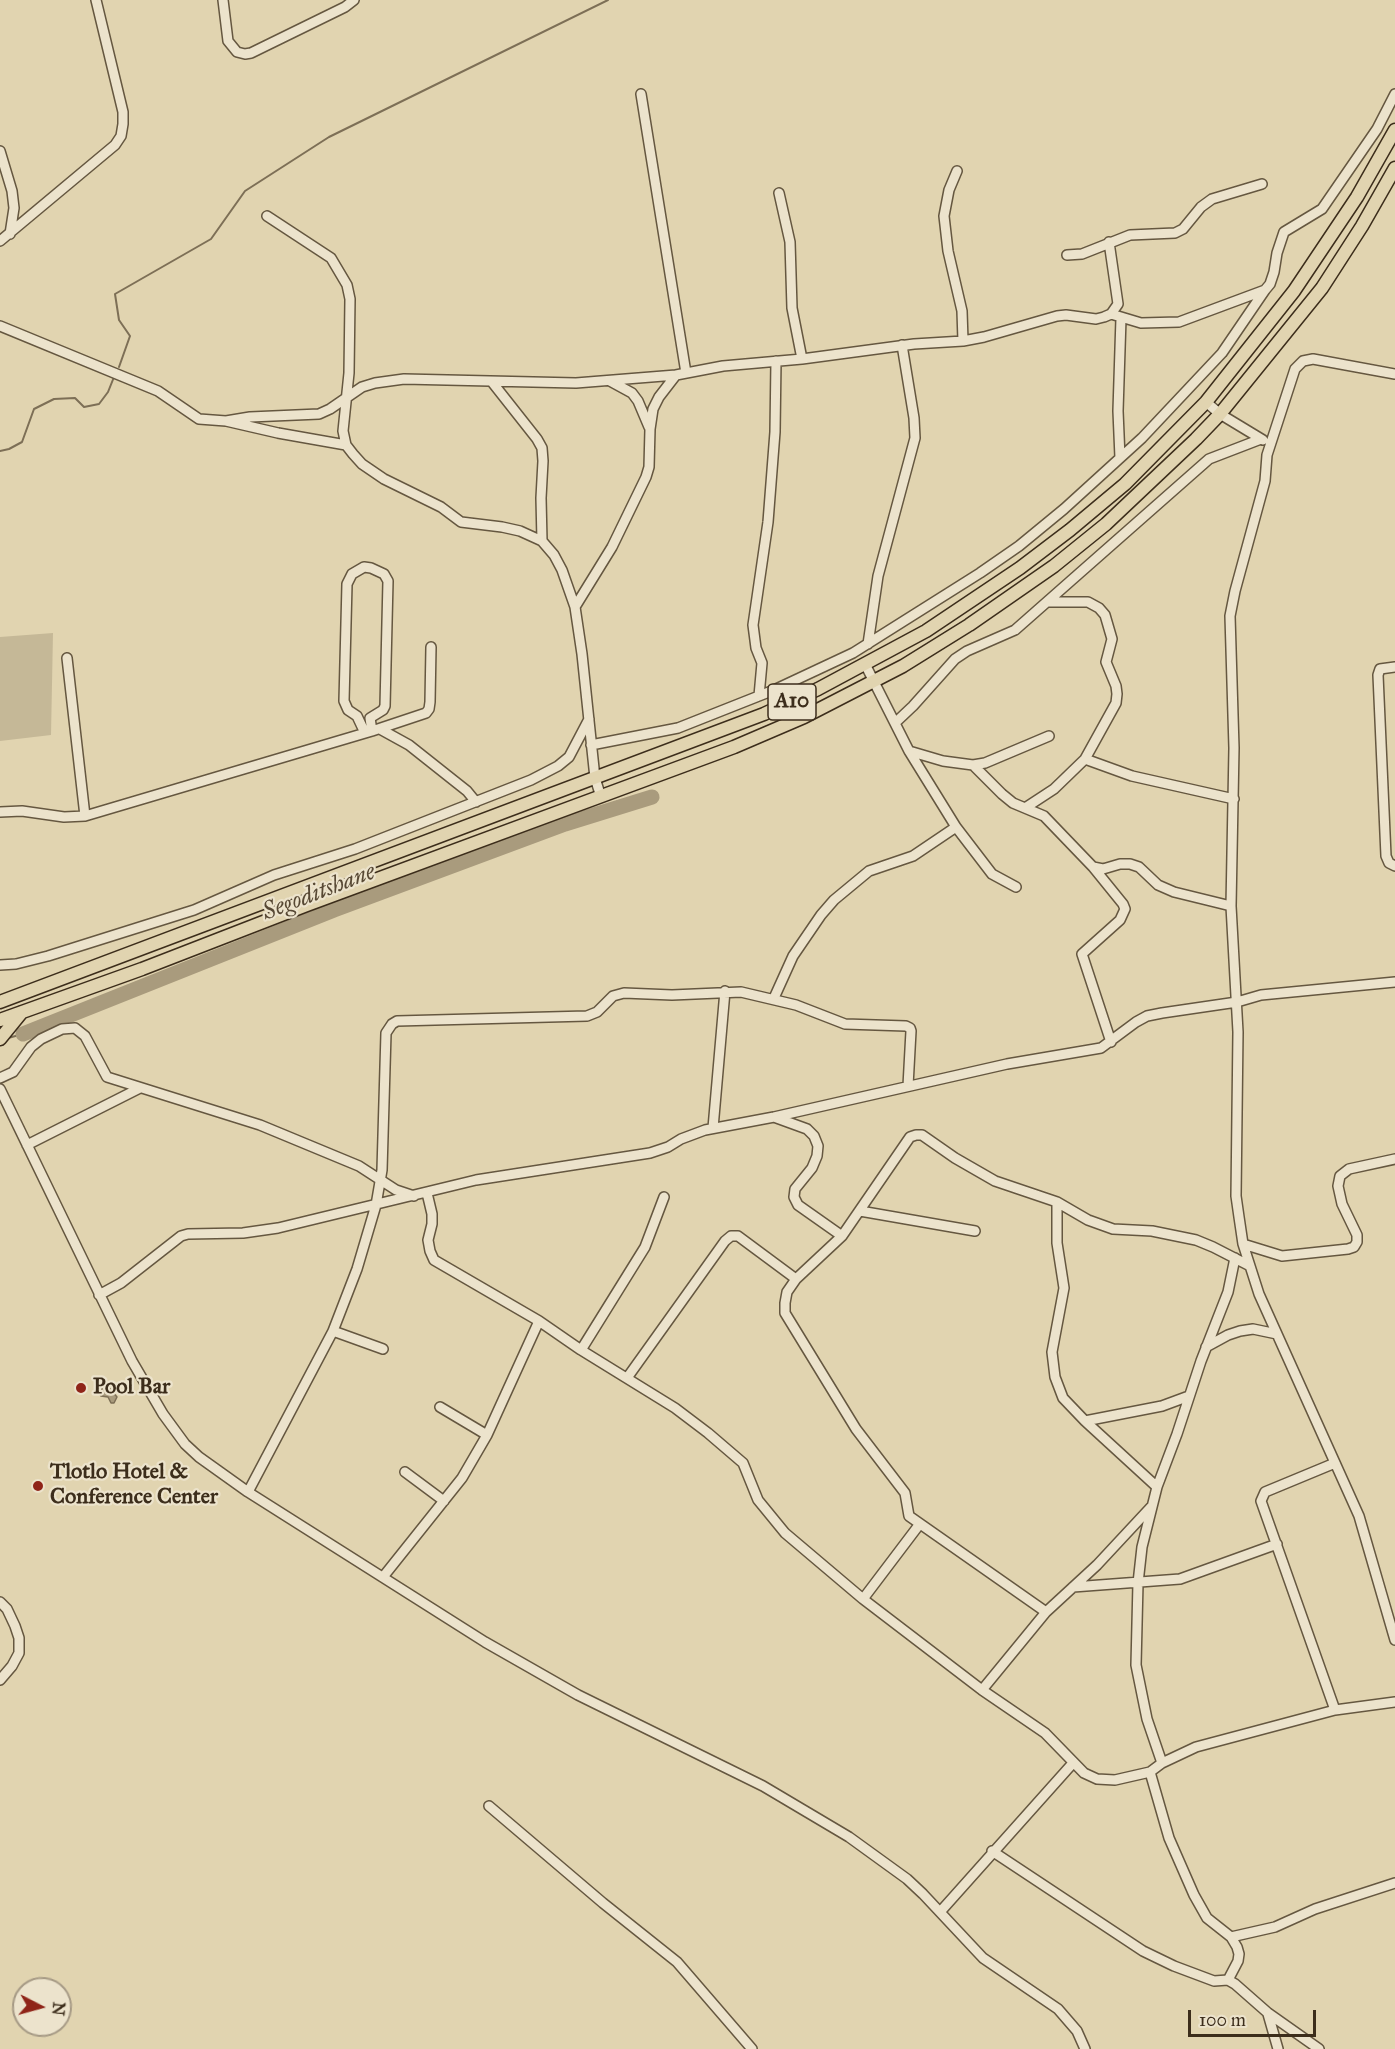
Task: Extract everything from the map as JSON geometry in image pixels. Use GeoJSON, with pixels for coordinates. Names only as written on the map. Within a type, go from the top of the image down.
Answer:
{"type":"FeatureCollection","features":[{"type":"Feature","properties":{"kind":"main road","name":"A10"},"geometry":{"type":"LineString","coordinates":[[2,1000],[795,701],[934,625],[1044,550],[1125,484],[1206,402],[1294,291],[1357,196],[1394,132]]}},
{"type":"Feature","properties":{"kind":"main road","name":"A10"},"geometry":{"type":"LineString","coordinates":[[0,1020],[778,729],[875,682],[969,626],[1054,566],[1139,494],[1220,414],[1322,288],[1392,177],[1395,168]]}},
{"type":"Feature","properties":{"kind":"main road"},"geometry":{"type":"LineString","coordinates":[[659,754],[665,772]]}},
{"type":"Feature","properties":{"kind":"main road"},"geometry":{"type":"LineString","coordinates":[[0,1039],[22,1012]]}},
{"type":"Feature","properties":{"kind":"street"},"geometry":{"type":"LineString","coordinates":[[0,241],[115,145],[121,136],[123,112],[96,0]]}},
{"type":"Feature","properties":{"kind":"street"},"geometry":{"type":"LineString","coordinates":[[223,0],[228,41],[237,52],[245,54],[345,7],[354,0]]}},
{"type":"Feature","properties":{"kind":"street"},"geometry":{"type":"LineString","coordinates":[[641,94],[681,374]]}},
{"type":"Feature","properties":{"kind":"street"},"geometry":{"type":"LineString","coordinates":[[591,746],[678,728],[819,670],[868,644],[1019,546],[1064,509],[1154,426],[1222,353],[1270,284],[1284,232],[1322,209],[1373,136],[1395,94]]}},
{"type":"Feature","properties":{"kind":"street"},"geometry":{"type":"LineString","coordinates":[[0,151],[13,199],[10,234]]}},
{"type":"Feature","properties":{"kind":"street"},"geometry":{"type":"LineString","coordinates":[[957,171],[949,190],[944,216],[948,251],[962,311],[963,341]]}},
{"type":"Feature","properties":{"kind":"street"},"geometry":{"type":"LineString","coordinates":[[1067,255],[1082,254],[1138,233],[1166,235],[1175,233],[1183,229],[1212,199],[1262,184]]}},
{"type":"Feature","properties":{"kind":"street"},"geometry":{"type":"LineString","coordinates":[[779,193],[790,242],[792,308],[802,359]]}},
{"type":"Feature","properties":{"kind":"street"},"geometry":{"type":"LineString","coordinates":[[267,216],[331,258],[347,285],[350,299],[349,373],[344,431],[346,445],[362,464],[441,507],[461,522],[520,531],[542,541],[554,555],[562,570],[574,607],[590,719],[595,778],[601,797]]}},
{"type":"Feature","properties":{"kind":"street"},"geometry":{"type":"LineString","coordinates":[[226,421],[250,417],[319,414],[330,409],[346,396],[375,382],[435,378],[492,382],[576,383],[681,374],[723,366],[802,359],[902,345],[963,341],[1057,316],[1096,319],[1111,314],[1118,304],[1109,242]]}},
{"type":"Feature","properties":{"kind":"street"},"geometry":{"type":"LineString","coordinates":[[1111,314],[1141,323],[1179,322],[1265,290]]}},
{"type":"Feature","properties":{"kind":"street"},"geometry":{"type":"LineString","coordinates":[[1120,458],[1118,411],[1121,318]]}},
{"type":"Feature","properties":{"kind":"street"},"geometry":{"type":"LineString","coordinates":[[0,326],[158,391],[199,418],[226,421],[278,434],[346,445]]}},
{"type":"Feature","properties":{"kind":"street"},"geometry":{"type":"LineString","coordinates":[[868,644],[878,576],[915,438],[902,345]]}},
{"type":"Feature","properties":{"kind":"street"},"geometry":{"type":"LineString","coordinates":[[1395,374],[1313,360],[1303,361],[1295,369],[1270,445],[1263,489],[1232,603],[1231,906],[1237,1002],[1236,1196],[1243,1244],[1259,1294],[1359,1516],[1395,1640]]}},
{"type":"Feature","properties":{"kind":"street"},"geometry":{"type":"LineString","coordinates":[[759,696],[762,663],[754,640],[753,625],[768,522],[775,432],[776,361]]}},
{"type":"Feature","properties":{"kind":"street"},"geometry":{"type":"LineString","coordinates":[[574,607],[612,547],[646,477],[649,467],[653,409],[659,398],[681,374]]}},
{"type":"Feature","properties":{"kind":"street"},"geometry":{"type":"LineString","coordinates":[[607,380],[632,393],[638,400],[650,429]]}},
{"type":"Feature","properties":{"kind":"street"},"geometry":{"type":"LineString","coordinates":[[492,382],[542,448],[542,541]]}},
{"type":"Feature","properties":{"kind":"street"},"geometry":{"type":"LineString","coordinates":[[1206,402],[1220,414],[1270,445]]}},
{"type":"Feature","properties":{"kind":"street"},"geometry":{"type":"LineString","coordinates":[[895,723],[955,659],[967,651],[1015,630],[1209,459],[1261,439]]}},
{"type":"Feature","properties":{"kind":"street"},"geometry":{"type":"LineString","coordinates":[[372,731],[370,718],[383,710],[385,706],[388,581],[384,574],[364,567],[352,574],[347,584],[344,701],[348,711],[357,716],[372,731],[410,745],[476,802]]}},
{"type":"Feature","properties":{"kind":"street"},"geometry":{"type":"LineString","coordinates":[[1025,808],[1054,789],[1085,759],[1116,703],[1116,686],[1106,662],[1112,639],[1105,615],[1099,608],[1088,602],[1048,602]]}},
{"type":"Feature","properties":{"kind":"street"},"geometry":{"type":"LineString","coordinates":[[0,812],[22,811],[70,817],[85,816],[426,713],[429,709],[431,646]]}},
{"type":"Feature","properties":{"kind":"street"},"geometry":{"type":"LineString","coordinates":[[67,658],[85,816]]}},
{"type":"Feature","properties":{"kind":"street"},"geometry":{"type":"LineString","coordinates":[[865,664],[909,752],[956,827],[992,873],[1016,887]]}},
{"type":"Feature","properties":{"kind":"street"},"geometry":{"type":"LineString","coordinates":[[1395,667],[1380,669],[1378,675],[1386,856],[1389,863],[1395,866]]}},
{"type":"Feature","properties":{"kind":"street"},"geometry":{"type":"LineString","coordinates":[[0,965],[16,964],[48,956],[194,909],[274,875],[356,849],[531,780],[566,760],[590,719]]}},
{"type":"Feature","properties":{"kind":"street"},"geometry":{"type":"LineString","coordinates":[[909,752],[943,761],[974,765],[985,763],[1049,736]]}},
{"type":"Feature","properties":{"kind":"street"},"geometry":{"type":"LineString","coordinates":[[1085,759],[1132,776],[1233,799]]}},
{"type":"Feature","properties":{"kind":"street"},"geometry":{"type":"LineString","coordinates":[[974,765],[1002,794],[1044,816],[1093,867],[1123,904],[1125,909],[1120,920],[1082,954],[1111,1042]]}},
{"type":"Feature","properties":{"kind":"street"},"geometry":{"type":"LineString","coordinates":[[774,998],[793,956],[834,900],[869,871],[913,856],[956,827]]}},
{"type":"Feature","properties":{"kind":"street"},"geometry":{"type":"LineString","coordinates":[[1093,867],[1103,869],[1120,864],[1130,864],[1139,867],[1158,885],[1174,892],[1231,906]]}},
{"type":"Feature","properties":{"kind":"street"},"geometry":{"type":"LineString","coordinates":[[99,1295],[121,1283],[182,1236],[188,1234],[243,1233],[278,1228],[487,1178],[650,1153],[668,1147],[690,1135],[713,1128],[774,1117],[1007,1064],[1101,1048],[1148,1016],[1237,1002],[1261,995],[1395,982]]}},
{"type":"Feature","properties":{"kind":"street"},"geometry":{"type":"LineString","coordinates":[[713,1128],[725,991]]}},
{"type":"Feature","properties":{"kind":"street"},"geometry":{"type":"LineString","coordinates":[[248,1492],[333,1331],[357,1269],[376,1205],[381,1179],[386,1106],[386,1033],[392,1024],[397,1021],[587,1016],[597,1012],[618,994],[687,995],[725,991],[741,992],[774,998],[845,1024],[910,1028],[908,1086]]}},
{"type":"Feature","properties":{"kind":"street"},"geometry":{"type":"LineString","coordinates":[[0,1078],[13,1072],[31,1047],[41,1039],[69,1027],[80,1031],[85,1036],[107,1077],[260,1125],[359,1166],[396,1190],[414,1196]]}},
{"type":"Feature","properties":{"kind":"street"},"geometry":{"type":"LineString","coordinates":[[27,1145],[141,1088]]}},
{"type":"Feature","properties":{"kind":"street"},"geometry":{"type":"LineString","coordinates":[[0,1089],[132,1361],[163,1414],[185,1444],[199,1458],[248,1492],[485,1642],[578,1695],[763,1785],[849,1837],[907,1878],[982,1958],[1058,2010],[1077,2031],[1085,2049]]}},
{"type":"Feature","properties":{"kind":"street"},"geometry":{"type":"LineString","coordinates":[[774,1117],[807,1129],[814,1137],[818,1146],[817,1156],[812,1168],[795,1189],[794,1197],[798,1205],[842,1236]]}},
{"type":"Feature","properties":{"kind":"street"},"geometry":{"type":"LineString","coordinates":[[1046,1612],[909,1516],[905,1493],[856,1429],[785,1313],[788,1292],[796,1280],[842,1236],[910,1137],[916,1135],[922,1136],[955,1158],[995,1180],[1057,1203],[1101,1225],[1152,1231],[1196,1240],[1250,1266]]}},
{"type":"Feature","properties":{"kind":"street"},"geometry":{"type":"LineString","coordinates":[[1243,1244],[1282,1256],[1354,1247],[1358,1242],[1357,1235],[1342,1204],[1338,1186],[1340,1176],[1349,1169],[1395,1159]]}},
{"type":"Feature","properties":{"kind":"street"},"geometry":{"type":"LineString","coordinates":[[427,1193],[432,1214],[428,1240],[434,1260],[539,1321],[675,1408],[743,1463],[758,1500],[785,1533],[863,1599],[982,1690],[1046,1733],[1084,1773],[1097,1779],[1116,1780],[1150,1772],[1162,1763],[1196,1747],[1335,1710],[1395,1702]]}},
{"type":"Feature","properties":{"kind":"street"},"geometry":{"type":"LineString","coordinates":[[581,1350],[645,1246],[664,1197]]}},
{"type":"Feature","properties":{"kind":"street"},"geometry":{"type":"LineString","coordinates":[[1057,1203],[1056,1244],[1064,1288],[1052,1352],[1052,1364],[1063,1398],[1157,1487]]}},
{"type":"Feature","properties":{"kind":"street"},"geometry":{"type":"LineString","coordinates":[[860,1211],[975,1231]]}},
{"type":"Feature","properties":{"kind":"street"},"geometry":{"type":"LineString","coordinates":[[627,1378],[724,1241],[731,1236],[738,1236],[796,1280]]}},
{"type":"Feature","properties":{"kind":"street"},"geometry":{"type":"LineString","coordinates":[[1162,1763],[1147,1719],[1136,1665],[1138,1582],[1142,1547],[1157,1487],[1206,1347],[1228,1292],[1235,1258]]}},
{"type":"Feature","properties":{"kind":"street"},"geometry":{"type":"LineString","coordinates":[[383,1577],[462,1478],[487,1435],[539,1321]]}},
{"type":"Feature","properties":{"kind":"street"},"geometry":{"type":"LineString","coordinates":[[1206,1347],[1240,1331],[1253,1329],[1277,1334]]}},
{"type":"Feature","properties":{"kind":"street"},"geometry":{"type":"LineString","coordinates":[[333,1331],[383,1349]]}},
{"type":"Feature","properties":{"kind":"street"},"geometry":{"type":"LineString","coordinates":[[1085,1421],[1162,1406],[1189,1396]]}},
{"type":"Feature","properties":{"kind":"street"},"geometry":{"type":"LineString","coordinates":[[440,1407],[487,1435]]}},
{"type":"Feature","properties":{"kind":"street"},"geometry":{"type":"LineString","coordinates":[[1335,1462],[1265,1492],[1261,1501],[1335,1710]]}},
{"type":"Feature","properties":{"kind":"street"},"geometry":{"type":"LineString","coordinates":[[405,1472],[444,1501]]}},
{"type":"Feature","properties":{"kind":"street"},"geometry":{"type":"LineString","coordinates":[[982,1690],[1046,1612],[1097,1565],[1153,1506]]}},
{"type":"Feature","properties":{"kind":"street"},"geometry":{"type":"LineString","coordinates":[[863,1599],[919,1525]]}},
{"type":"Feature","properties":{"kind":"street"},"geometry":{"type":"LineString","coordinates":[[1072,1587],[1180,1579],[1277,1544]]}},
{"type":"Feature","properties":{"kind":"street"},"geometry":{"type":"LineString","coordinates":[[0,1602],[7,1609],[15,1626],[19,1638],[19,1653],[0,1680]]}},
{"type":"Feature","properties":{"kind":"street"},"geometry":{"type":"LineString","coordinates":[[940,1912],[1073,1764]]}},
{"type":"Feature","properties":{"kind":"street"},"geometry":{"type":"LineString","coordinates":[[1150,1772],[1168,1838],[1191,1887],[1208,1918],[1231,1937],[1239,1954],[1228,1980]]}},
{"type":"Feature","properties":{"kind":"street"},"geometry":{"type":"LineString","coordinates":[[489,1806],[603,1903],[677,1962],[752,2049]]}},
{"type":"Feature","properties":{"kind":"street"},"geometry":{"type":"LineString","coordinates":[[993,1851],[1143,1951],[1214,1981],[1228,1980],[1268,2013],[1319,2049]]}},
{"type":"Feature","properties":{"kind":"street"},"geometry":{"type":"LineString","coordinates":[[1231,1937],[1275,1927],[1315,1910],[1395,1883]]}},
{"type":"Feature","properties":{"kind":"street"},"geometry":{"type":"LineString","coordinates":[[1268,2013],[1278,2049]]}},
{"type":"Feature","properties":{"kind":"shaded area"},"geometry":{"type":"Polygon","coordinates":[[[53,633],[51,735],[0,741],[0,637],[53,633]]]}},
{"type":"Feature","properties":{"kind":"shaded area"},"geometry":{"type":"Polygon","coordinates":[[[107,1385],[117,1397],[114,1403],[99,1393],[100,1389],[107,1385]]]}},
{"type":"Feature","properties":{"kind":"waterway"},"geometry":{"type":"LineString","coordinates":[[119,367],[130,336],[119,320],[115,294],[211,239],[245,191],[329,137],[608,0]]}},
{"type":"Feature","properties":{"kind":"waterway"},"geometry":{"type":"LineString","coordinates":[[0,451],[22,442],[34,409],[54,399],[75,398],[84,407],[99,404],[108,392],[114,377]]}},
{"type":"Feature","properties":{"kind":"waterway","name":"Segoditshane"},"geometry":{"type":"LineString","coordinates":[[23,1034],[334,910],[565,824],[652,797]]}},
{"type":"Feature","properties":{"kind":"waterway","name":"Segoditshane"},"geometry":{"type":"LineString","coordinates":[[8,1038],[23,1034]]}},
{"type":"Feature","properties":{"kind":"place","name":"Pool Bar"},"geometry":{"type":"Point","coordinates":[81,1388]}},
{"type":"Feature","properties":{"kind":"place","name":"Tlotlo Hotel & Conference Center"},"geometry":{"type":"Point","coordinates":[38,1486]}}]}
